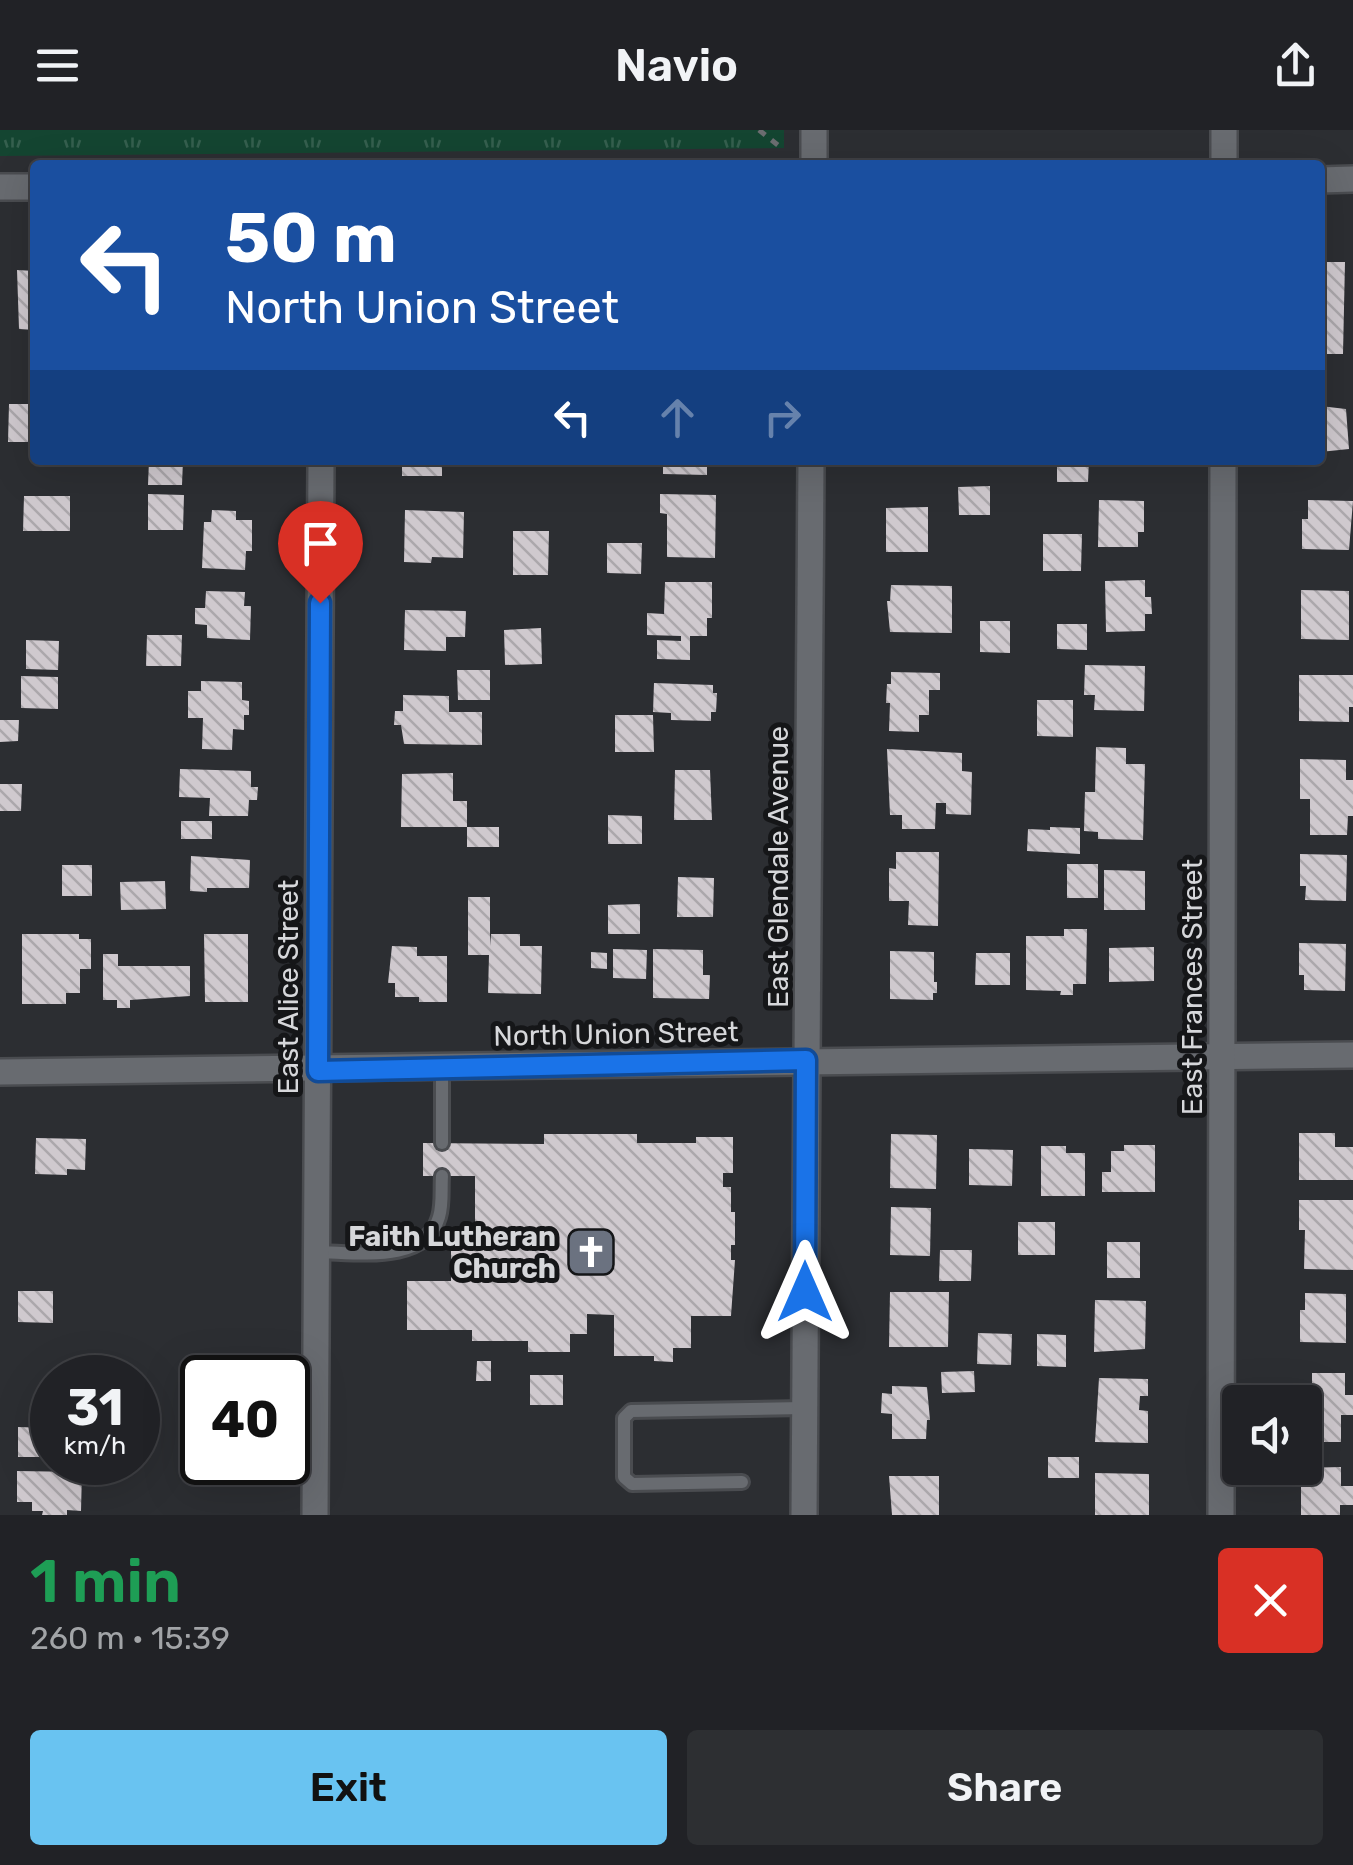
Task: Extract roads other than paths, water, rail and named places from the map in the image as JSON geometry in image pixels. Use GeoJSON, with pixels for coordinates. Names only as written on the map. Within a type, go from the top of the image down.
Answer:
{"type":"FeatureCollection","features":[{"type":"Feature","properties":{"kind":"street"},"geometry":{"type":"LineString","coordinates":[[814,130],[814,160]]}},
{"type":"Feature","properties":{"kind":"street"},"geometry":{"type":"LineString","coordinates":[[1224,130],[1224,160]]}},
{"type":"Feature","properties":{"kind":"street"},"geometry":{"type":"LineString","coordinates":[[1325,180],[1353,180]]}},
{"type":"Feature","properties":{"kind":"street"},"geometry":{"type":"LineString","coordinates":[[0,188],[30,187]]}},
{"type":"Feature","properties":{"kind":"street","name":"East Alice Street"},"geometry":{"type":"LineString","coordinates":[[315,1515],[321,465]]}},
{"type":"Feature","properties":{"kind":"street","name":"East Glendale Avenue"},"geometry":{"type":"LineString","coordinates":[[804,1515],[811,465]]}},
{"type":"Feature","properties":{"kind":"street","name":"East Frances Street"},"geometry":{"type":"LineString","coordinates":[[1221,1515],[1223,465]]}},
{"type":"Feature","properties":{"kind":"street","name":"North Union Street"},"geometry":{"type":"LineString","coordinates":[[0,1072],[1353,1055]]}},
{"type":"Feature","properties":{"kind":"lane"},"geometry":{"type":"LineString","coordinates":[[442,1068],[442,1144]]}},
{"type":"Feature","properties":{"kind":"lane"},"geometry":{"type":"LineString","coordinates":[[316,1252],[391,1251],[416,1244],[434,1228],[440,1216],[442,1176]]}},
{"type":"Feature","properties":{"kind":"lane"},"geometry":{"type":"LineString","coordinates":[[742,1482],[632,1484],[624,1477],[624,1418],[631,1411],[804,1408]]}},
{"type":"Feature","properties":{"kind":"place","name":"Faith Lutheran Church"},"geometry":{"type":"Point","coordinates":[591,1252]}}]}
